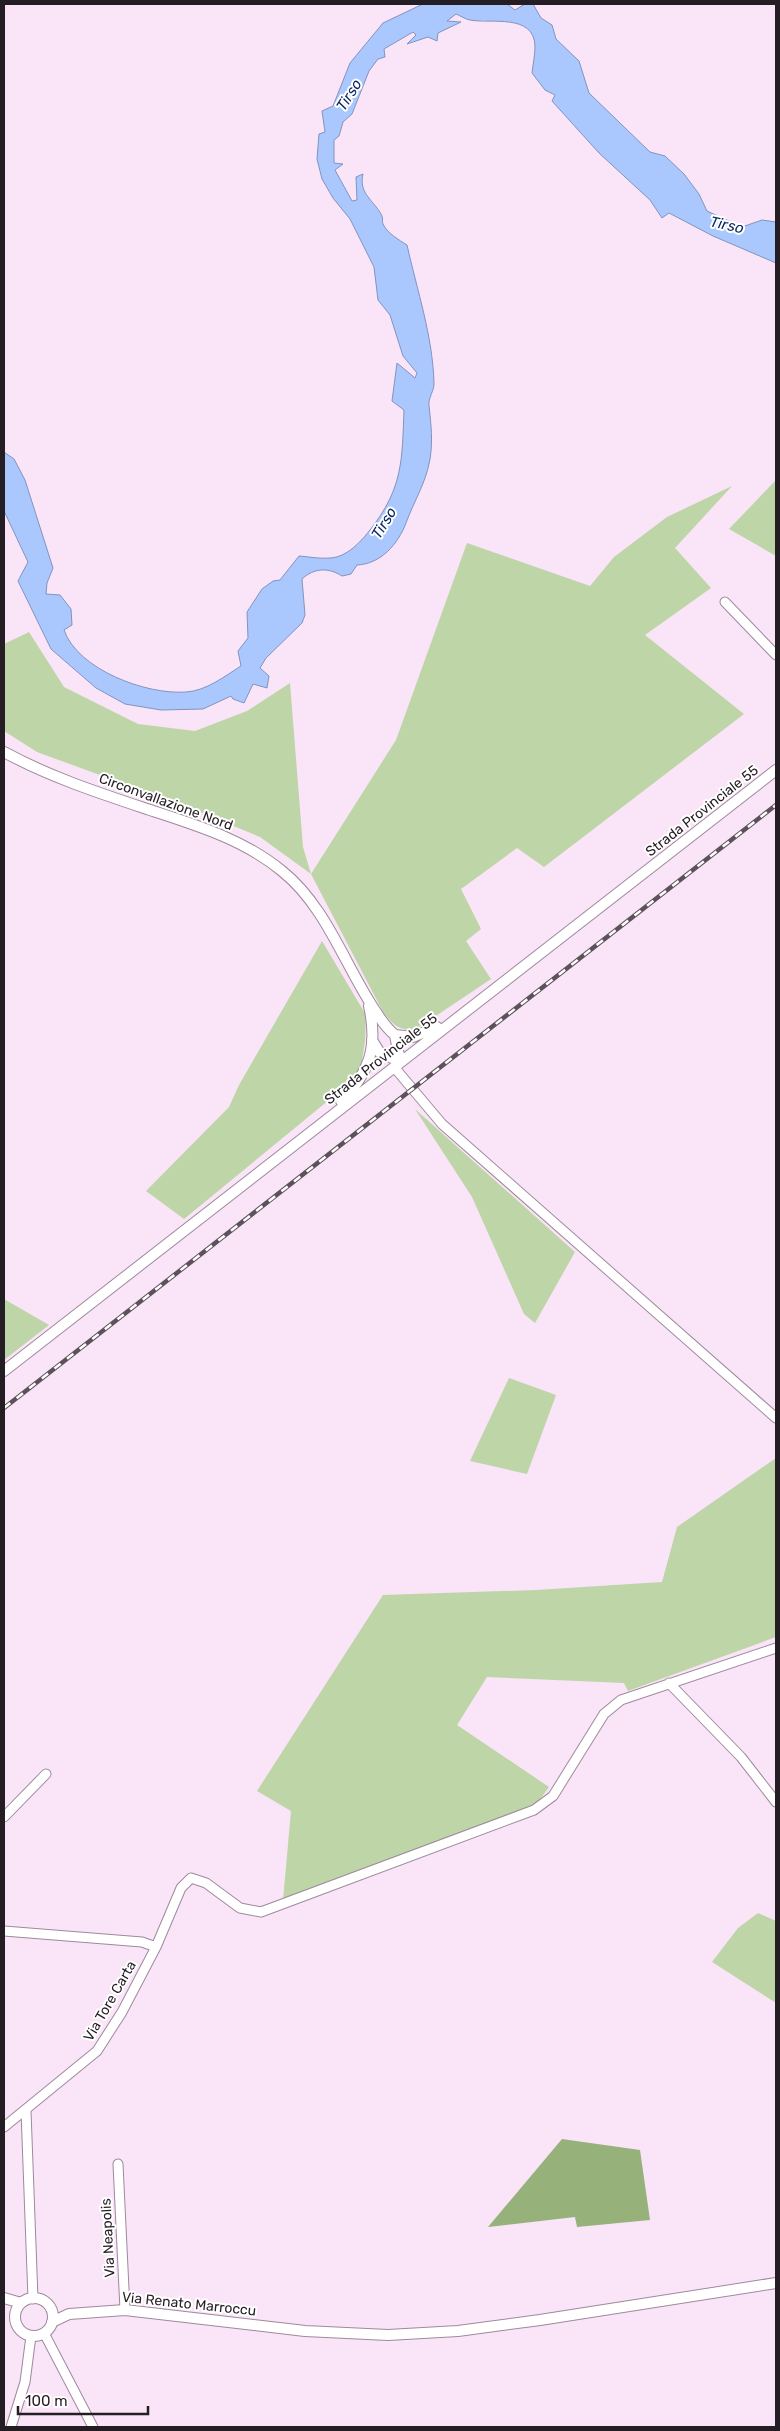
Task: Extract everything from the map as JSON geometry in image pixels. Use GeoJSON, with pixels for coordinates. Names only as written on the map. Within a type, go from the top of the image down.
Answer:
{"type":"FeatureCollection","features":[{"type":"Feature","properties":{"kind":"main road","name":"Circonvallazione Nord"},"geometry":{"type":"LineString","coordinates":[[4,752],[75,785],[214,832],[246,847],[282,871],[316,909],[367,1000],[387,1029],[395,1035]]}},
{"type":"Feature","properties":{"kind":"main road","name":"Strada Provinciale 55"},"geometry":{"type":"LineString","coordinates":[[4,1371],[776,770]]}},
{"type":"Feature","properties":{"kind":"main road","name":"Circonvallazione Nord"},"geometry":{"type":"LineString","coordinates":[[319,1126],[356,1087],[368,1066],[372,1040],[371,1016],[367,1000]]}},
{"type":"Feature","properties":{"kind":"main road"},"geometry":{"type":"LineString","coordinates":[[397,1064],[395,1035],[404,1037],[420,1035],[457,1017]]}},
{"type":"Feature","properties":{"kind":"main road"},"geometry":{"type":"LineString","coordinates":[[372,1040],[380,1053],[397,1064]]}},
{"type":"Feature","properties":{"kind":"main road","name":"Via Renato Marroccu"},"geometry":{"type":"LineString","coordinates":[[50,2309],[70,2314],[125,2310],[305,2331],[388,2335],[458,2331],[776,2283]]}},
{"type":"Feature","properties":{"kind":"main road"},"geometry":{"type":"LineString","coordinates":[[4,2298],[22,2303],[33,2299],[45,2302],[50,2309],[52,2322],[44,2332],[31,2336],[25,2334],[17,2325],[15,2314],[4,2304]]}},
{"type":"Feature","properties":{"kind":"main road"},"geometry":{"type":"LineString","coordinates":[[15,2314],[22,2303]]}},
{"type":"Feature","properties":{"kind":"main road","name":"Via Renato Marroccu"},"geometry":{"type":"LineString","coordinates":[[52,2322],[70,2314]]}},
{"type":"Feature","properties":{"kind":"street"},"geometry":{"type":"LineString","coordinates":[[725,602],[776,655]]}},
{"type":"Feature","properties":{"kind":"street"},"geometry":{"type":"LineString","coordinates":[[397,1064],[442,1124],[776,1418]]}},
{"type":"Feature","properties":{"kind":"street"},"geometry":{"type":"LineString","coordinates":[[776,1648],[669,1684],[741,1757],[776,1802]]}},
{"type":"Feature","properties":{"kind":"street","name":"Via Tore Carta"},"geometry":{"type":"LineString","coordinates":[[4,2127],[98,2051],[122,2012],[156,1947],[185,1882],[190,1878],[199,1879],[240,1908],[261,1912],[534,1810],[553,1796],[604,1714],[621,1700],[669,1684]]}},
{"type":"Feature","properties":{"kind":"street"},"geometry":{"type":"LineString","coordinates":[[4,1816],[46,1774]]}},
{"type":"Feature","properties":{"kind":"street"},"geometry":{"type":"LineString","coordinates":[[4,1931],[142,1942],[156,1947]]}},
{"type":"Feature","properties":{"kind":"street"},"geometry":{"type":"LineString","coordinates":[[26,2111],[33,2299]]}},
{"type":"Feature","properties":{"kind":"street","name":"Via Neapolis"},"geometry":{"type":"LineString","coordinates":[[118,2164],[125,2310]]}},
{"type":"Feature","properties":{"kind":"street"},"geometry":{"type":"LineString","coordinates":[[44,2332],[94,2427]]}},
{"type":"Feature","properties":{"kind":"street"},"geometry":{"type":"LineString","coordinates":[[4,2426],[9,2427],[25,2382],[31,2336]]}},
{"type":"Feature","properties":{"kind":"green space"},"geometry":{"type":"Polygon","coordinates":[[[776,480],[776,556],[729,529],[776,480]]]}},
{"type":"Feature","properties":{"kind":"green space"},"geometry":{"type":"Polygon","coordinates":[[[732,486],[675,548],[711,588],[645,635],[744,714],[544,867],[517,848],[461,889],[481,929],[466,941],[491,979],[415,1030],[399,1027],[382,1010],[311,874],[396,740],[467,543],[590,586],[614,557],[667,517],[732,486]]]}},
{"type":"Feature","properties":{"kind":"green space"},"geometry":{"type":"Polygon","coordinates":[[[29,632],[64,687],[138,724],[195,731],[247,711],[290,683],[303,847],[311,874],[260,837],[190,808],[37,752],[4,731],[4,644],[29,632]]]}},
{"type":"Feature","properties":{"kind":"green space"},"geometry":{"type":"Polygon","coordinates":[[[322,941],[366,1015],[361,1067],[346,1086],[184,1219],[146,1191],[229,1107],[239,1085],[322,941]]]}},
{"type":"Feature","properties":{"kind":"green space"},"geometry":{"type":"Polygon","coordinates":[[[415,1109],[575,1252],[535,1323],[524,1314],[472,1197],[415,1109]]]}},
{"type":"Feature","properties":{"kind":"green space"},"geometry":{"type":"Polygon","coordinates":[[[4,1299],[49,1325],[4,1360],[4,1299]]]}},
{"type":"Feature","properties":{"kind":"green space"},"geometry":{"type":"Polygon","coordinates":[[[509,1378],[556,1395],[527,1474],[470,1461],[509,1378]]]}},
{"type":"Feature","properties":{"kind":"green space"},"geometry":{"type":"Polygon","coordinates":[[[776,1458],[776,1637],[628,1691],[624,1683],[487,1677],[457,1725],[549,1787],[536,1805],[283,1900],[291,1811],[257,1791],[383,1595],[536,1590],[662,1582],[677,1527],[776,1458]]]}},
{"type":"Feature","properties":{"kind":"green space"},"geometry":{"type":"Polygon","coordinates":[[[758,1913],[776,1921],[776,2003],[712,1962],[738,1928],[758,1913]]]}},
{"type":"Feature","properties":{"kind":"green space"},"geometry":{"type":"Polygon","coordinates":[[[562,2139],[640,2150],[650,2220],[577,2227],[575,2217],[488,2227],[562,2139]]]}},
{"type":"Feature","properties":{"kind":"water","name":"Tirso"},"geometry":{"type":"Polygon","coordinates":[[[423,4],[507,4],[515,10],[525,4],[533,4],[541,18],[552,25],[556,39],[579,61],[589,93],[650,152],[665,156],[684,174],[699,194],[707,211],[742,227],[762,220],[776,222],[776,263],[713,236],[669,213],[662,218],[650,200],[599,153],[552,101],[555,95],[545,90],[532,73],[535,46],[533,36],[519,24],[470,20],[456,14],[447,21],[461,22],[438,33],[437,41],[428,37],[407,44],[416,35],[413,32],[384,49],[385,57],[378,59],[369,71],[352,114],[343,122],[339,136],[334,140],[334,163],[343,164],[335,170],[352,201],[357,200],[356,177],[363,174],[362,181],[365,192],[382,216],[385,227],[407,245],[428,331],[433,366],[434,387],[429,403],[431,452],[423,484],[403,531],[388,552],[374,561],[357,565],[351,574],[342,576],[332,571],[321,570],[311,573],[302,579],[305,615],[302,623],[266,658],[260,668],[269,676],[267,688],[253,684],[244,703],[233,699],[231,696],[203,709],[161,710],[125,704],[96,688],[51,649],[18,581],[28,562],[4,511],[4,452],[14,459],[25,480],[53,568],[47,583],[46,594],[60,595],[71,609],[72,625],[64,630],[72,644],[83,657],[98,668],[134,684],[152,689],[186,692],[201,689],[241,666],[238,651],[248,638],[247,612],[262,589],[273,581],[280,580],[299,556],[337,557],[361,541],[389,501],[399,473],[404,410],[392,401],[397,363],[415,378],[417,373],[403,356],[390,315],[378,300],[374,267],[350,219],[333,198],[322,179],[317,159],[319,134],[325,132],[322,111],[333,106],[350,63],[383,23],[423,4]]]}},
{"type":"Feature","properties":{"kind":"railway"},"geometry":{"type":"LineString","coordinates":[[4,1408],[776,805]]}}]}
